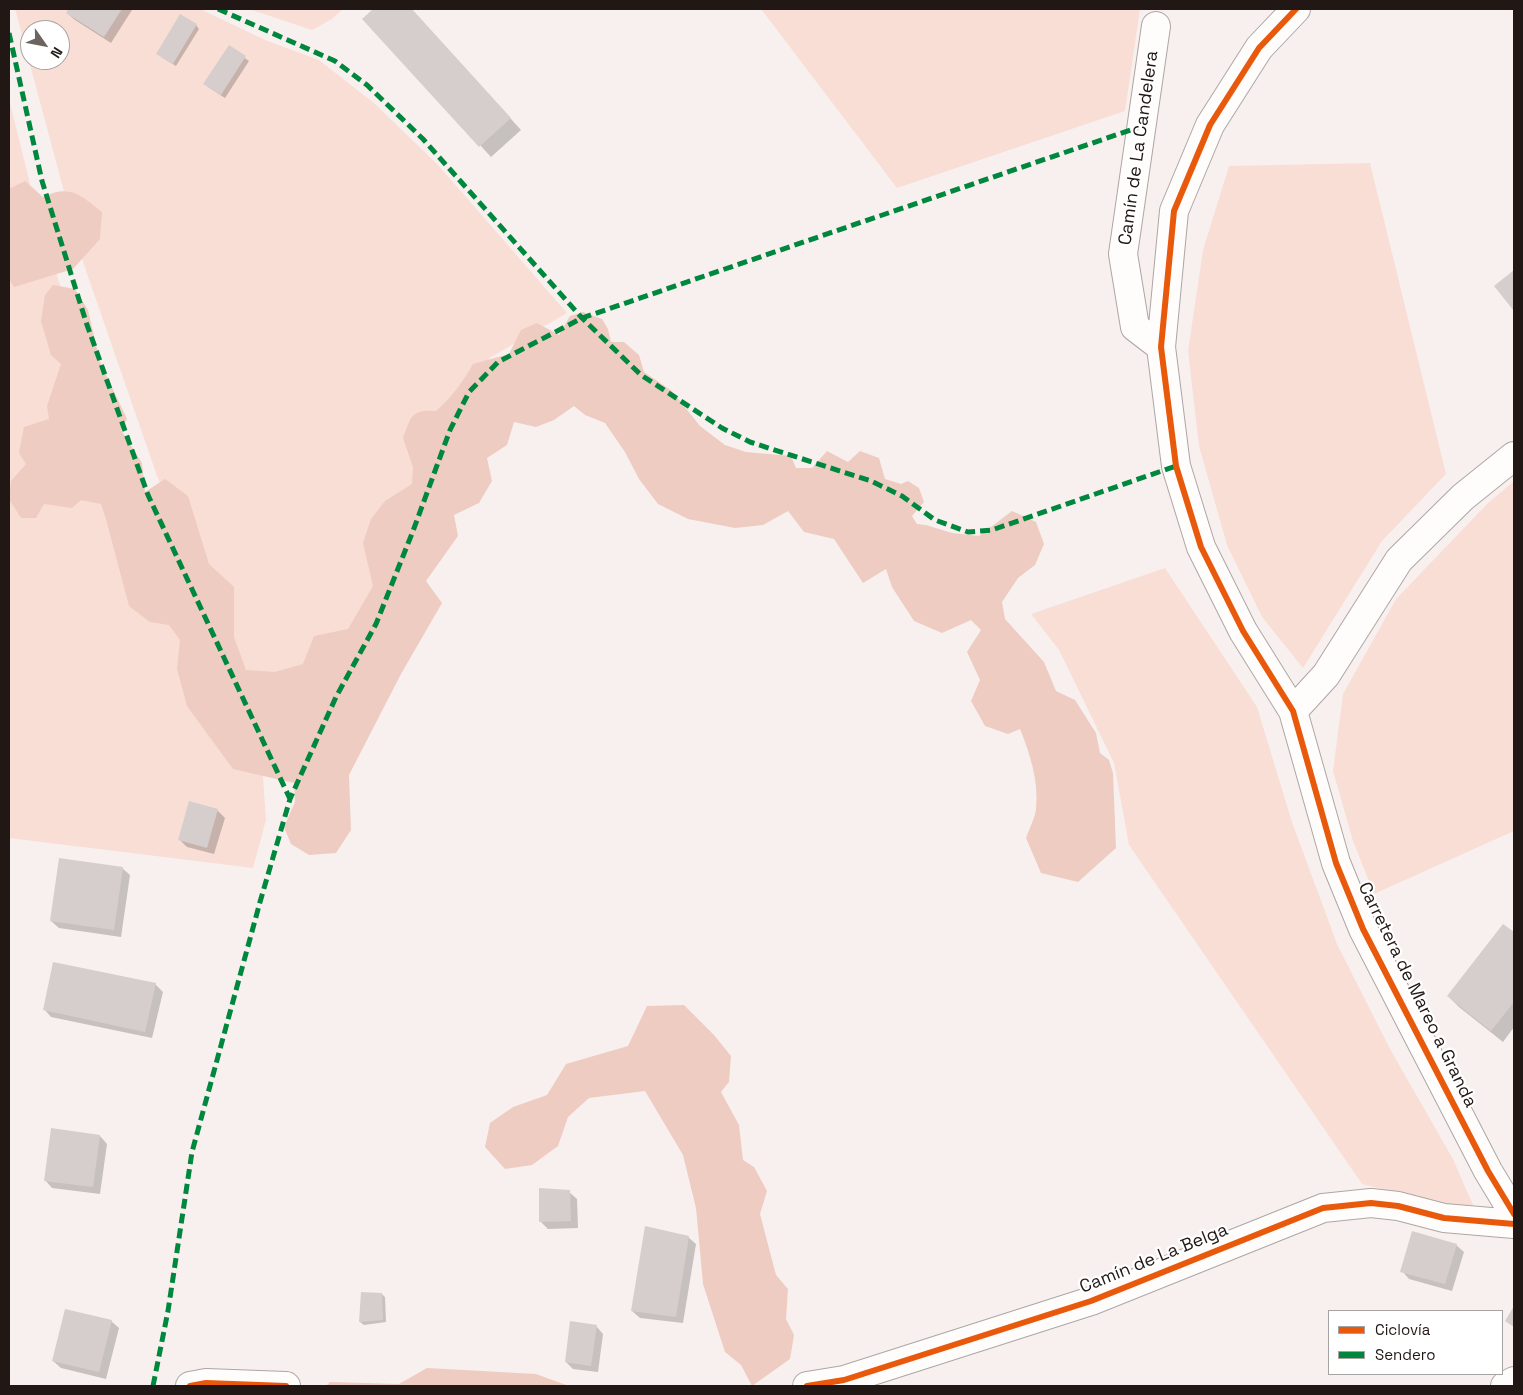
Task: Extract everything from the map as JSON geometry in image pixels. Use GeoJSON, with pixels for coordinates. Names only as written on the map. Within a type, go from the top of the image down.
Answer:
{"type":"FeatureCollection","features":[{"type":"Feature","properties":{"kind":"street","name":"Carretera de Mareo a Granda"},"geometry":{"type":"LineString","coordinates":[[1296,9],[1259,48],[1210,124],[1174,211],[1161,348],[1176,466],[1201,547],[1243,631],[1293,711],[1336,863],[1363,928],[1488,1171],[1514,1214]]}},
{"type":"Feature","properties":{"kind":"street","name":"Camín de La Candelera"},"geometry":{"type":"LineString","coordinates":[[1156,26],[1123,254],[1135,327],[1161,348]]}},
{"type":"Feature","properties":{"kind":"street"},"geometry":{"type":"LineString","coordinates":[[1293,711],[1326,675],[1399,560],[1463,497],[1514,456]]}},
{"type":"Feature","properties":{"kind":"street","name":"Camín de La Belga"},"geometry":{"type":"LineString","coordinates":[[807,1386],[844,1380],[1091,1301],[1322,1208],[1371,1203],[1398,1206],[1444,1218],[1514,1224]]}},
{"type":"Feature","properties":{"kind":"street"},"geometry":{"type":"LineString","coordinates":[[1506,1386],[1514,1381]]}},
{"type":"Feature","properties":{"kind":"street"},"geometry":{"type":"LineString","coordinates":[[190,1386],[206,1383],[286,1386]]}},
{"type":"Feature","properties":{"kind":"shaded area"},"geometry":{"type":"Polygon","coordinates":[[[15,9],[200,9],[265,40],[319,60],[374,103],[438,165],[567,313],[491,357],[460,387],[364,622],[276,736],[206,588],[157,476],[83,262],[31,70],[70,70],[70,20],[20,20],[20,28],[15,9]]]}},
{"type":"Feature","properties":{"kind":"shaded area"},"geometry":{"type":"Polygon","coordinates":[[[249,9],[343,9],[332,19],[312,30],[249,9]]]}},
{"type":"Feature","properties":{"kind":"shaded area"},"geometry":{"type":"Polygon","coordinates":[[[761,9],[1140,9],[1125,111],[897,188],[761,9]]]}},
{"type":"Feature","properties":{"kind":"shaded area"},"geometry":{"type":"Polygon","coordinates":[[[9,99],[40,224],[85,361],[262,763],[266,820],[253,868],[9,838],[9,99]]]}},
{"type":"Feature","properties":{"kind":"shaded area"},"geometry":{"type":"Polygon","coordinates":[[[1370,163],[1446,474],[1382,541],[1303,668],[1262,617],[1227,545],[1199,446],[1188,351],[1203,250],[1229,166],[1370,163]]]}},
{"type":"Feature","properties":{"kind":"shaded area"},"geometry":{"type":"Polygon","coordinates":[[[25,181],[43,197],[61,191],[75,193],[102,212],[100,239],[73,269],[14,287],[9,279],[9,189],[25,181]]]}},
{"type":"Feature","properties":{"kind":"shaded area"},"geometry":{"type":"Polygon","coordinates":[[[53,285],[75,289],[88,310],[100,362],[127,419],[121,430],[142,463],[145,492],[165,479],[188,496],[209,564],[234,587],[234,637],[246,670],[275,672],[303,664],[314,636],[348,629],[373,586],[363,543],[371,519],[385,501],[412,484],[413,467],[403,438],[413,416],[421,411],[436,411],[447,401],[473,364],[509,354],[521,330],[537,323],[559,335],[570,316],[583,312],[602,319],[608,329],[611,342],[624,342],[639,355],[644,372],[672,391],[700,426],[725,445],[746,452],[791,456],[796,468],[812,468],[827,451],[848,462],[860,451],[879,458],[885,479],[901,484],[908,481],[919,488],[924,502],[912,516],[917,524],[952,533],[979,536],[1012,511],[1036,522],[1044,544],[1035,565],[1018,578],[1002,602],[1005,619],[1044,662],[1056,691],[1075,700],[1096,733],[1100,753],[1109,760],[1113,773],[1116,848],[1078,882],[1041,873],[1026,838],[1033,820],[1037,799],[1035,778],[1020,729],[1008,734],[985,726],[971,701],[980,680],[967,652],[981,630],[971,620],[942,633],[914,621],[892,587],[886,569],[863,583],[834,539],[804,532],[788,511],[763,525],[735,528],[688,519],[658,504],[639,479],[625,452],[605,423],[585,415],[574,406],[554,420],[536,427],[514,422],[507,445],[487,458],[492,481],[479,503],[454,515],[458,536],[426,581],[442,603],[401,674],[349,775],[351,830],[336,853],[309,855],[291,844],[284,827],[295,802],[294,783],[233,769],[187,706],[177,669],[180,640],[169,625],[150,622],[129,606],[101,504],[81,500],[72,508],[44,504],[36,518],[21,518],[9,499],[11,481],[26,464],[19,453],[24,427],[49,419],[47,406],[61,364],[51,355],[41,321],[45,295],[53,285]]]}},
{"type":"Feature","properties":{"kind":"shaded area"},"geometry":{"type":"Polygon","coordinates":[[[1514,481],[1514,831],[1374,894],[1353,841],[1333,771],[1343,694],[1396,599],[1487,504],[1514,481]]]}},
{"type":"Feature","properties":{"kind":"shaded area"},"geometry":{"type":"Polygon","coordinates":[[[1165,568],[1257,707],[1292,822],[1337,944],[1390,1049],[1453,1159],[1473,1205],[1453,1207],[1362,1184],[1129,845],[1114,763],[1059,650],[1031,614],[1165,568]]]}},
{"type":"Feature","properties":{"kind":"shaded area"},"geometry":{"type":"Polygon","coordinates":[[[684,1005],[714,1035],[731,1056],[729,1082],[721,1092],[739,1125],[743,1160],[754,1167],[767,1191],[760,1214],[776,1275],[788,1289],[786,1319],[794,1335],[790,1359],[752,1386],[741,1365],[725,1352],[703,1284],[696,1208],[683,1155],[645,1091],[589,1098],[568,1117],[558,1146],[532,1165],[505,1169],[485,1147],[490,1123],[513,1107],[547,1095],[566,1064],[628,1046],[647,1006],[684,1005]]]}},
{"type":"Feature","properties":{"kind":"shaded area"},"geometry":{"type":"Polygon","coordinates":[[[427,1368],[536,1374],[569,1386],[326,1386],[330,1382],[399,1384],[427,1368]]]}},
{"type":"Feature","properties":{"kind":"building"},"geometry":{"type":"Polygon","coordinates":[[[68,9],[122,9],[104,37],[66,13],[68,9]]]}},
{"type":"Feature","properties":{"kind":"building"},"geometry":{"type":"Polygon","coordinates":[[[373,9],[412,9],[511,118],[479,147],[362,19],[373,9]]]}},
{"type":"Feature","properties":{"kind":"building"},"geometry":{"type":"Polygon","coordinates":[[[180,14],[197,24],[173,64],[156,54],[180,14]]]}},
{"type":"Feature","properties":{"kind":"building"},"geometry":{"type":"Polygon","coordinates":[[[229,45],[246,56],[221,95],[203,84],[229,45]]]}},
{"type":"Feature","properties":{"kind":"building"},"geometry":{"type":"Polygon","coordinates":[[[1514,270],[1514,311],[1494,286],[1514,270]]]}},
{"type":"Feature","properties":{"kind":"building"},"geometry":{"type":"Polygon","coordinates":[[[189,801],[218,809],[207,848],[178,840],[189,801]]]}},
{"type":"Feature","properties":{"kind":"building"},"geometry":{"type":"Polygon","coordinates":[[[59,858],[123,867],[114,930],[50,921],[59,858]]]}},
{"type":"Feature","properties":{"kind":"building"},"geometry":{"type":"Polygon","coordinates":[[[1503,924],[1514,932],[1514,1002],[1491,1031],[1447,996],[1503,924]]]}},
{"type":"Feature","properties":{"kind":"building"},"geometry":{"type":"Polygon","coordinates":[[[53,962],[156,983],[145,1032],[43,1010],[53,962]]]}},
{"type":"Feature","properties":{"kind":"building"},"geometry":{"type":"Polygon","coordinates":[[[51,1128],[100,1135],[93,1187],[44,1181],[51,1128]]]}},
{"type":"Feature","properties":{"kind":"building"},"geometry":{"type":"Polygon","coordinates":[[[539,1188],[570,1190],[571,1221],[539,1222],[539,1188]]]}},
{"type":"Feature","properties":{"kind":"building"},"geometry":{"type":"Polygon","coordinates":[[[645,1226],[689,1236],[676,1317],[631,1311],[645,1226]]]}},
{"type":"Feature","properties":{"kind":"building"},"geometry":{"type":"Polygon","coordinates":[[[1412,1231],[1457,1244],[1445,1284],[1400,1272],[1412,1231]]]}},
{"type":"Feature","properties":{"kind":"building"},"geometry":{"type":"Polygon","coordinates":[[[361,1292],[382,1293],[383,1320],[359,1322],[361,1292]]]}},
{"type":"Feature","properties":{"kind":"building"},"geometry":{"type":"Polygon","coordinates":[[[1514,1306],[1514,1327],[1505,1321],[1514,1306]]]}},
{"type":"Feature","properties":{"kind":"building"},"geometry":{"type":"Polygon","coordinates":[[[65,1309],[112,1320],[99,1372],[52,1361],[65,1309]]]}},
{"type":"Feature","properties":{"kind":"building"},"geometry":{"type":"Polygon","coordinates":[[[570,1321],[597,1325],[591,1366],[565,1362],[570,1321]]]}},
{"type":"Feature","properties":{"kind":"marked path"},"geometry":{"type":"LineString","coordinates":[[218,9],[335,61],[367,85],[423,139],[582,318],[641,375],[722,428],[750,442],[871,481],[902,496],[935,520],[968,532],[992,530],[1176,466]]}},
{"type":"Feature","properties":{"kind":"marked path"},"geometry":{"type":"LineString","coordinates":[[9,33],[42,181],[86,322],[148,495],[290,799]]}},
{"type":"Feature","properties":{"kind":"marked path"},"geometry":{"type":"LineString","coordinates":[[153,1386],[168,1311],[192,1152],[290,799],[336,697],[376,624],[450,430],[469,392],[498,362],[582,318],[1142,126]]}},
{"type":"Feature","properties":{"kind":"cycle path"},"geometry":{"type":"LineString","coordinates":[[1296,9],[1259,48],[1210,125],[1174,211],[1161,347],[1176,466],[1201,547],[1243,631],[1293,711],[1336,863],[1363,929],[1488,1171],[1514,1214]]}},
{"type":"Feature","properties":{"kind":"cycle path"},"geometry":{"type":"LineString","coordinates":[[807,1386],[844,1380],[1091,1301],[1323,1208],[1371,1203],[1398,1206],[1444,1218],[1514,1224]]}},
{"type":"Feature","properties":{"kind":"cycle path"},"geometry":{"type":"LineString","coordinates":[[190,1386],[206,1383],[286,1386]]}}]}
